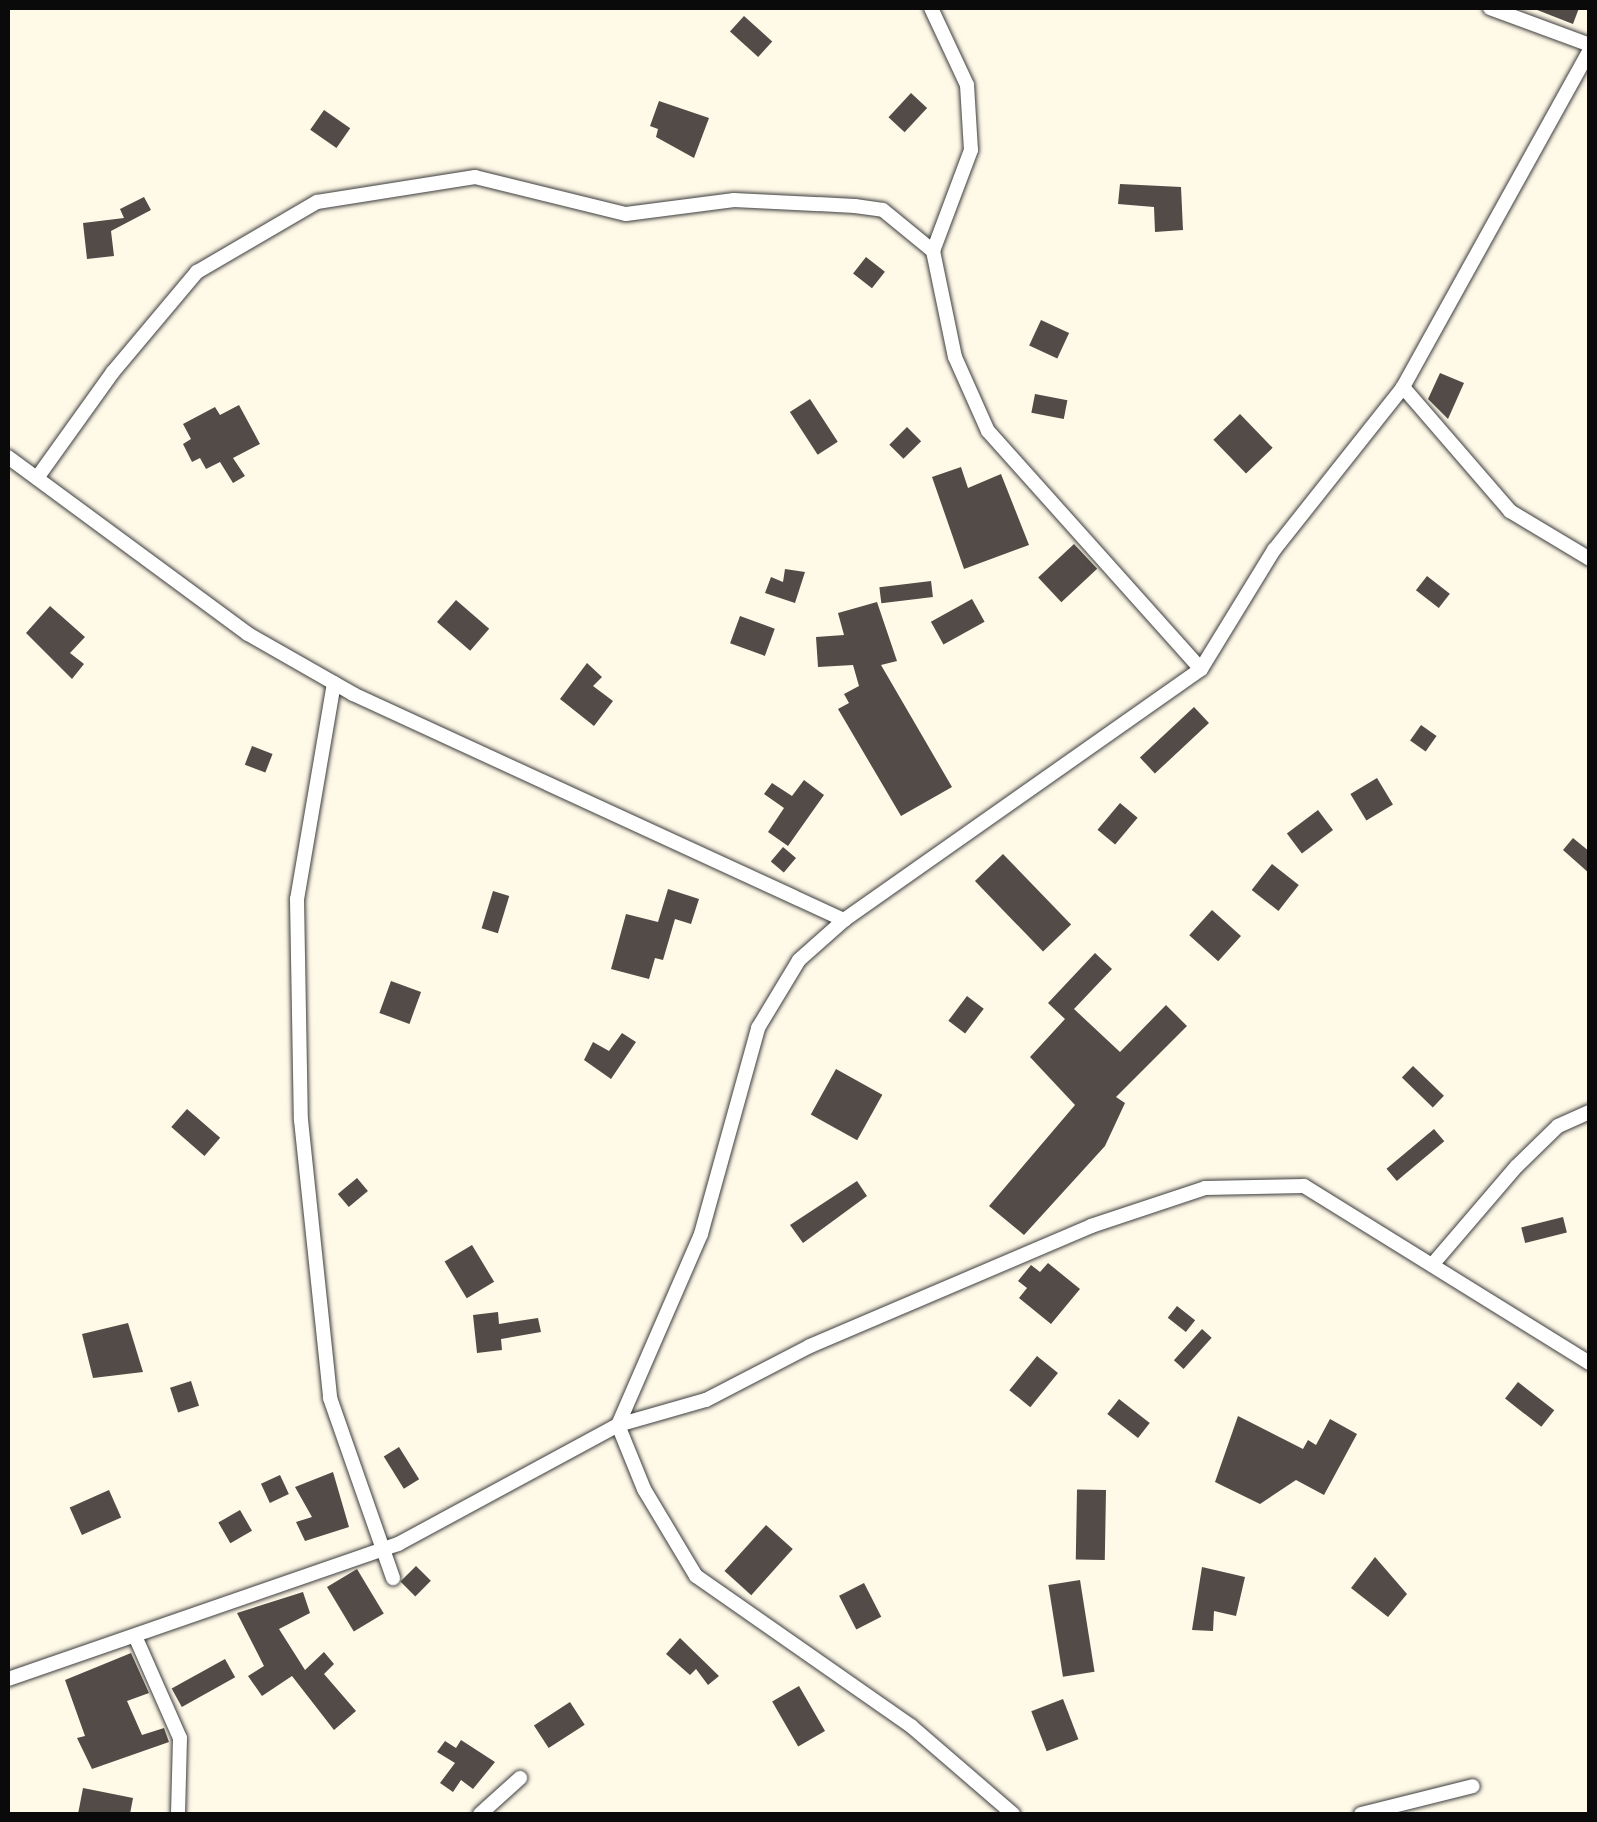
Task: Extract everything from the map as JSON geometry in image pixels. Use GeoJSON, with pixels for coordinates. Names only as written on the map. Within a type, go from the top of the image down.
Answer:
{"type":"FeatureCollection","features":[{"type":"Feature","properties":{"kind":"street"},"geometry":{"type":"LineString","coordinates":[[931,8],[967,85],[971,150],[933,251],[956,358],[988,430],[1201,669]]}},
{"type":"Feature","properties":{"kind":"street"},"geometry":{"type":"LineString","coordinates":[[1013,1814],[911,1726],[696,1576],[644,1488],[618,1425],[701,1234],[758,1028],[799,960],[844,920],[1201,669],[1274,550],[1403,388],[1590,47],[1490,8]]}},
{"type":"Feature","properties":{"kind":"street"},"geometry":{"type":"LineString","coordinates":[[38,478],[113,372],[197,272],[317,202],[475,178],[626,214],[734,200],[856,206],[884,210],[933,251]]}},
{"type":"Feature","properties":{"kind":"street"},"geometry":{"type":"LineString","coordinates":[[1403,388],[1510,511],[1590,559]]}},
{"type":"Feature","properties":{"kind":"street"},"geometry":{"type":"LineString","coordinates":[[8,457],[248,634],[334,683],[844,920]]}},
{"type":"Feature","properties":{"kind":"street"},"geometry":{"type":"LineString","coordinates":[[334,683],[297,899],[301,1120],[330,1398],[392,1578]]}},
{"type":"Feature","properties":{"kind":"street"},"geometry":{"type":"LineString","coordinates":[[1432,1265],[1516,1166],[1558,1126],[1590,1112]]}},
{"type":"Feature","properties":{"kind":"street"},"geometry":{"type":"LineString","coordinates":[[8,1679],[382,1550],[618,1425],[706,1400],[810,1346],[1091,1226],[1206,1188],[1304,1186],[1590,1363]]}},
{"type":"Feature","properties":{"kind":"street"},"geometry":{"type":"LineString","coordinates":[[135,1636],[180,1738],[178,1814]]}},
{"type":"Feature","properties":{"kind":"street"},"geometry":{"type":"LineString","coordinates":[[480,1814],[520,1778]]}},
{"type":"Feature","properties":{"kind":"street"},"geometry":{"type":"LineString","coordinates":[[1361,1814],[1473,1786]]}},
{"type":"Feature","properties":{"kind":"building"},"geometry":{"type":"Polygon","coordinates":[[[1532,8],[1579,8],[1573,24],[1532,8]]]}},
{"type":"Feature","properties":{"kind":"building"},"geometry":{"type":"Polygon","coordinates":[[[744,16],[772,41],[758,57],[730,32],[744,16]]]}},
{"type":"Feature","properties":{"kind":"building"},"geometry":{"type":"Polygon","coordinates":[[[911,93],[927,108],[905,132],[888,117],[911,93]]]}},
{"type":"Feature","properties":{"kind":"building"},"geometry":{"type":"Polygon","coordinates":[[[659,101],[709,118],[694,158],[656,137],[658,129],[650,126],[659,101]]]}},
{"type":"Feature","properties":{"kind":"building"},"geometry":{"type":"Polygon","coordinates":[[[324,110],[350,128],[336,148],[310,130],[324,110]]]}},
{"type":"Feature","properties":{"kind":"building"},"geometry":{"type":"Polygon","coordinates":[[[1120,184],[1181,187],[1183,230],[1155,232],[1154,207],[1118,204],[1120,184]]]}},
{"type":"Feature","properties":{"kind":"building"},"geometry":{"type":"Polygon","coordinates":[[[144,197],[151,210],[111,231],[114,256],[87,259],[83,223],[124,218],[120,209],[144,197]]]}},
{"type":"Feature","properties":{"kind":"building"},"geometry":{"type":"Polygon","coordinates":[[[866,257],[885,272],[872,288],[853,274],[866,257]]]}},
{"type":"Feature","properties":{"kind":"building"},"geometry":{"type":"Polygon","coordinates":[[[1041,320],[1069,333],[1057,358],[1029,345],[1041,320]]]}},
{"type":"Feature","properties":{"kind":"building"},"geometry":{"type":"Polygon","coordinates":[[[1440,373],[1464,383],[1448,419],[1428,399],[1440,373]]]}},
{"type":"Feature","properties":{"kind":"building"},"geometry":{"type":"Polygon","coordinates":[[[1035,394],[1067,400],[1064,419],[1031,413],[1035,394]]]}},
{"type":"Feature","properties":{"kind":"building"},"geometry":{"type":"Polygon","coordinates":[[[810,399],[838,442],[818,455],[790,412],[810,399]]]}},
{"type":"Feature","properties":{"kind":"building"},"geometry":{"type":"Polygon","coordinates":[[[239,405],[260,444],[233,458],[245,476],[233,483],[220,462],[206,469],[200,458],[192,462],[183,444],[191,439],[183,424],[215,407],[220,415],[239,405]]]}},
{"type":"Feature","properties":{"kind":"building"},"geometry":{"type":"Polygon","coordinates":[[[1240,414],[1273,448],[1246,474],[1213,440],[1240,414]]]}},
{"type":"Feature","properties":{"kind":"building"},"geometry":{"type":"Polygon","coordinates":[[[907,427],[921,441],[903,459],[889,445],[907,427]]]}},
{"type":"Feature","properties":{"kind":"building"},"geometry":{"type":"Polygon","coordinates":[[[961,467],[968,488],[1001,474],[1029,545],[964,569],[932,477],[961,467]]]}},
{"type":"Feature","properties":{"kind":"building"},"geometry":{"type":"Polygon","coordinates":[[[1074,544],[1097,569],[1061,602],[1038,577],[1074,544]]]}},
{"type":"Feature","properties":{"kind":"building"},"geometry":{"type":"Polygon","coordinates":[[[785,569],[805,572],[795,603],[765,593],[771,577],[783,582],[785,569]]]}},
{"type":"Feature","properties":{"kind":"building"},"geometry":{"type":"Polygon","coordinates":[[[1427,576],[1450,594],[1439,608],[1416,590],[1427,576]]]}},
{"type":"Feature","properties":{"kind":"building"},"geometry":{"type":"Polygon","coordinates":[[[931,581],[933,597],[881,603],[879,587],[931,581]]]}},
{"type":"Feature","properties":{"kind":"building"},"geometry":{"type":"Polygon","coordinates":[[[972,599],[985,622],[943,645],[931,622],[972,599]]]}},
{"type":"Feature","properties":{"kind":"building"},"geometry":{"type":"Polygon","coordinates":[[[456,600],[489,629],[470,651],[437,622],[456,600]]]}},
{"type":"Feature","properties":{"kind":"building"},"geometry":{"type":"Polygon","coordinates":[[[877,602],[897,661],[881,665],[952,787],[901,816],[838,709],[849,703],[844,694],[859,686],[853,665],[818,667],[816,637],[844,635],[838,613],[877,602]]]}},
{"type":"Feature","properties":{"kind":"building"},"geometry":{"type":"Polygon","coordinates":[[[50,606],[85,637],[70,653],[84,664],[72,679],[26,633],[50,606]]]}},
{"type":"Feature","properties":{"kind":"building"},"geometry":{"type":"Polygon","coordinates":[[[740,616],[775,629],[765,656],[730,643],[740,616]]]}},
{"type":"Feature","properties":{"kind":"building"},"geometry":{"type":"Polygon","coordinates":[[[587,663],[602,677],[593,686],[613,701],[594,726],[560,699],[587,663]]]}},
{"type":"Feature","properties":{"kind":"building"},"geometry":{"type":"Polygon","coordinates":[[[1194,707],[1209,723],[1155,774],[1140,757],[1194,707]]]}},
{"type":"Feature","properties":{"kind":"building"},"geometry":{"type":"Polygon","coordinates":[[[1421,725],[1437,736],[1426,751],[1410,741],[1421,725]]]}},
{"type":"Feature","properties":{"kind":"building"},"geometry":{"type":"Polygon","coordinates":[[[252,746],[273,754],[265,773],[245,765],[252,746]]]}},
{"type":"Feature","properties":{"kind":"building"},"geometry":{"type":"Polygon","coordinates":[[[1377,778],[1393,805],[1366,821],[1350,794],[1377,778]]]}},
{"type":"Feature","properties":{"kind":"building"},"geometry":{"type":"Polygon","coordinates":[[[804,780],[824,795],[788,846],[768,832],[784,808],[764,794],[772,783],[792,796],[804,780]]]}},
{"type":"Feature","properties":{"kind":"building"},"geometry":{"type":"Polygon","coordinates":[[[1120,803],[1138,818],[1115,845],[1098,830],[1120,803]]]}},
{"type":"Feature","properties":{"kind":"building"},"geometry":{"type":"Polygon","coordinates":[[[1318,810],[1333,830],[1302,853],[1287,833],[1318,810]]]}},
{"type":"Feature","properties":{"kind":"building"},"geometry":{"type":"Polygon","coordinates":[[[1573,838],[1590,852],[1590,874],[1563,850],[1573,838]]]}},
{"type":"Feature","properties":{"kind":"building"},"geometry":{"type":"Polygon","coordinates":[[[783,847],[796,858],[784,872],[771,862],[783,847]]]}},
{"type":"Feature","properties":{"kind":"building"},"geometry":{"type":"Polygon","coordinates":[[[1003,854],[1071,924],[1043,952],[975,881],[1003,854]]]}},
{"type":"Feature","properties":{"kind":"building"},"geometry":{"type":"Polygon","coordinates":[[[1272,864],[1299,885],[1278,911],[1252,890],[1272,864]]]}},
{"type":"Feature","properties":{"kind":"building"},"geometry":{"type":"Polygon","coordinates":[[[668,889],[699,899],[691,924],[675,919],[663,960],[655,958],[649,979],[611,969],[626,914],[658,922],[668,889]]]}},
{"type":"Feature","properties":{"kind":"building"},"geometry":{"type":"Polygon","coordinates":[[[493,891],[509,896],[498,933],[482,928],[493,891]]]}},
{"type":"Feature","properties":{"kind":"building"},"geometry":{"type":"Polygon","coordinates":[[[1212,910],[1241,936],[1218,961],[1189,935],[1212,910]]]}},
{"type":"Feature","properties":{"kind":"building"},"geometry":{"type":"Polygon","coordinates":[[[1095,953],[1112,969],[1074,1009],[1120,1052],[1166,1005],[1187,1026],[1116,1097],[1125,1103],[1105,1146],[1024,1235],[989,1206],[1075,1105],[1030,1057],[1065,1019],[1048,1003],[1095,953]]]}},
{"type":"Feature","properties":{"kind":"building"},"geometry":{"type":"Polygon","coordinates":[[[391,981],[421,992],[409,1024],[379,1013],[391,981]]]}},
{"type":"Feature","properties":{"kind":"building"},"geometry":{"type":"Polygon","coordinates":[[[967,996],[984,1009],[965,1033],[948,1021],[967,996]]]}},
{"type":"Feature","properties":{"kind":"building"},"geometry":{"type":"Polygon","coordinates":[[[622,1033],[636,1042],[611,1079],[584,1060],[593,1042],[609,1051],[622,1033]]]}},
{"type":"Feature","properties":{"kind":"building"},"geometry":{"type":"Polygon","coordinates":[[[1413,1066],[1444,1096],[1433,1107],[1402,1078],[1413,1066]]]}},
{"type":"Feature","properties":{"kind":"building"},"geometry":{"type":"Polygon","coordinates":[[[836,1069],[882,1095],[857,1140],[811,1114],[836,1069]]]}},
{"type":"Feature","properties":{"kind":"building"},"geometry":{"type":"Polygon","coordinates":[[[187,1109],[220,1138],[204,1156],[171,1127],[187,1109]]]}},
{"type":"Feature","properties":{"kind":"building"},"geometry":{"type":"Polygon","coordinates":[[[1434,1129],[1444,1141],[1397,1181],[1387,1169],[1434,1129]]]}},
{"type":"Feature","properties":{"kind":"building"},"geometry":{"type":"Polygon","coordinates":[[[357,1178],[368,1191],[349,1207],[338,1194],[357,1178]]]}},
{"type":"Feature","properties":{"kind":"building"},"geometry":{"type":"Polygon","coordinates":[[[857,1181],[867,1196],[803,1243],[790,1225],[857,1181]]]}},
{"type":"Feature","properties":{"kind":"building"},"geometry":{"type":"Polygon","coordinates":[[[1563,1217],[1567,1233],[1525,1243],[1521,1227],[1563,1217]]]}},
{"type":"Feature","properties":{"kind":"building"},"geometry":{"type":"Polygon","coordinates":[[[472,1245],[494,1282],[467,1298],[445,1261],[472,1245]]]}},
{"type":"Feature","properties":{"kind":"building"},"geometry":{"type":"Polygon","coordinates":[[[1048,1263],[1080,1289],[1051,1324],[1019,1298],[1027,1288],[1018,1281],[1031,1265],[1040,1272],[1048,1263]]]}},
{"type":"Feature","properties":{"kind":"building"},"geometry":{"type":"Polygon","coordinates":[[[1177,1306],[1195,1320],[1186,1332],[1168,1318],[1177,1306]]]}},
{"type":"Feature","properties":{"kind":"building"},"geometry":{"type":"Polygon","coordinates":[[[498,1312],[499,1324],[538,1318],[541,1332],[501,1339],[502,1350],[477,1353],[473,1315],[498,1312]]]}},
{"type":"Feature","properties":{"kind":"building"},"geometry":{"type":"Polygon","coordinates":[[[128,1323],[143,1372],[93,1378],[82,1334],[128,1323]]]}},
{"type":"Feature","properties":{"kind":"building"},"geometry":{"type":"Polygon","coordinates":[[[1202,1329],[1212,1338],[1184,1369],[1174,1360],[1202,1329]]]}},
{"type":"Feature","properties":{"kind":"building"},"geometry":{"type":"Polygon","coordinates":[[[1037,1356],[1058,1373],[1030,1407],[1009,1390],[1037,1356]]]}},
{"type":"Feature","properties":{"kind":"building"},"geometry":{"type":"Polygon","coordinates":[[[191,1381],[199,1406],[178,1413],[170,1388],[191,1381]]]}},
{"type":"Feature","properties":{"kind":"building"},"geometry":{"type":"Polygon","coordinates":[[[1518,1382],[1554,1410],[1541,1427],[1505,1399],[1518,1382]]]}},
{"type":"Feature","properties":{"kind":"building"},"geometry":{"type":"Polygon","coordinates":[[[1119,1399],[1150,1423],[1138,1438],[1107,1414],[1119,1399]]]}},
{"type":"Feature","properties":{"kind":"building"},"geometry":{"type":"Polygon","coordinates":[[[1238,1416],[1303,1449],[1308,1440],[1316,1445],[1330,1419],[1357,1434],[1324,1495],[1296,1480],[1260,1504],[1215,1482],[1238,1416]]]}},
{"type":"Feature","properties":{"kind":"building"},"geometry":{"type":"Polygon","coordinates":[[[399,1447],[419,1479],[404,1489],[384,1457],[399,1447]]]}},
{"type":"Feature","properties":{"kind":"building"},"geometry":{"type":"Polygon","coordinates":[[[333,1472],[349,1527],[305,1541],[296,1522],[312,1517],[295,1487],[333,1472]]]}},
{"type":"Feature","properties":{"kind":"building"},"geometry":{"type":"Polygon","coordinates":[[[280,1475],[289,1494],[270,1503],[261,1484],[280,1475]]]}},
{"type":"Feature","properties":{"kind":"building"},"geometry":{"type":"Polygon","coordinates":[[[1077,1489],[1106,1490],[1105,1560],[1076,1559],[1077,1489]]]}},
{"type":"Feature","properties":{"kind":"building"},"geometry":{"type":"Polygon","coordinates":[[[109,1490],[121,1517],[82,1535],[70,1507],[109,1490]]]}},
{"type":"Feature","properties":{"kind":"building"},"geometry":{"type":"Polygon","coordinates":[[[240,1510],[252,1531],[230,1543],[218,1522],[240,1510]]]}},
{"type":"Feature","properties":{"kind":"building"},"geometry":{"type":"Polygon","coordinates":[[[766,1525],[793,1549],[751,1595],[725,1571],[766,1525]]]}},
{"type":"Feature","properties":{"kind":"building"},"geometry":{"type":"Polygon","coordinates":[[[1375,1557],[1407,1594],[1388,1617],[1351,1588],[1375,1557]]]}},
{"type":"Feature","properties":{"kind":"building"},"geometry":{"type":"Polygon","coordinates":[[[416,1566],[431,1581],[415,1596],[400,1582],[416,1566]]]}},
{"type":"Feature","properties":{"kind":"building"},"geometry":{"type":"Polygon","coordinates":[[[1202,1567],[1245,1577],[1236,1616],[1214,1611],[1213,1631],[1192,1630],[1202,1567]]]}},
{"type":"Feature","properties":{"kind":"building"},"geometry":{"type":"Polygon","coordinates":[[[357,1569],[384,1614],[354,1632],[327,1587],[357,1569]]]}},
{"type":"Feature","properties":{"kind":"building"},"geometry":{"type":"Polygon","coordinates":[[[1080,1580],[1095,1672],[1063,1677],[1048,1585],[1080,1580]]]}},
{"type":"Feature","properties":{"kind":"building"},"geometry":{"type":"Polygon","coordinates":[[[864,1583],[881,1617],[856,1630],[839,1596],[864,1583]]]}},
{"type":"Feature","properties":{"kind":"building"},"geometry":{"type":"Polygon","coordinates":[[[303,1592],[310,1613],[279,1629],[305,1670],[324,1652],[334,1664],[324,1674],[356,1711],[334,1730],[292,1676],[262,1696],[248,1676],[264,1666],[237,1613],[303,1592]]]}},
{"type":"Feature","properties":{"kind":"building"},"geometry":{"type":"Polygon","coordinates":[[[680,1638],[719,1676],[708,1685],[696,1669],[690,1675],[666,1654],[680,1638]]]}},
{"type":"Feature","properties":{"kind":"building"},"geometry":{"type":"Polygon","coordinates":[[[131,1653],[149,1693],[127,1701],[142,1735],[164,1728],[169,1742],[92,1769],[77,1738],[85,1736],[65,1680],[131,1653]]]}},
{"type":"Feature","properties":{"kind":"building"},"geometry":{"type":"Polygon","coordinates":[[[225,1659],[235,1677],[182,1707],[172,1689],[225,1659]]]}},
{"type":"Feature","properties":{"kind":"building"},"geometry":{"type":"Polygon","coordinates":[[[799,1686],[825,1731],[798,1747],[772,1702],[799,1686]]]}},
{"type":"Feature","properties":{"kind":"building"},"geometry":{"type":"Polygon","coordinates":[[[1063,1699],[1078,1739],[1047,1751],[1031,1711],[1063,1699]]]}},
{"type":"Feature","properties":{"kind":"building"},"geometry":{"type":"Polygon","coordinates":[[[570,1702],[585,1725],[549,1748],[534,1725],[570,1702]]]}},
{"type":"Feature","properties":{"kind":"building"},"geometry":{"type":"Polygon","coordinates":[[[461,1740],[495,1762],[473,1789],[461,1780],[453,1792],[440,1783],[455,1763],[437,1752],[445,1741],[456,1748],[461,1740]]]}},
{"type":"Feature","properties":{"kind":"building"},"geometry":{"type":"Polygon","coordinates":[[[83,1788],[133,1798],[130,1814],[78,1814],[83,1788]]]}}]}
